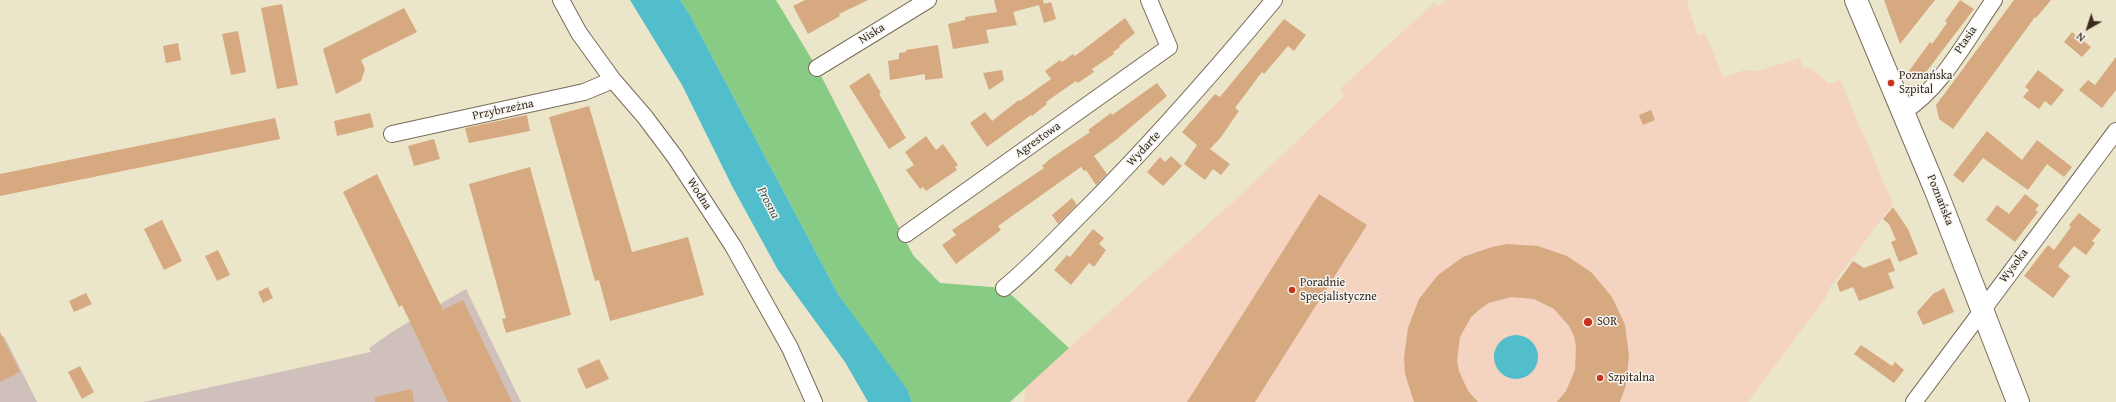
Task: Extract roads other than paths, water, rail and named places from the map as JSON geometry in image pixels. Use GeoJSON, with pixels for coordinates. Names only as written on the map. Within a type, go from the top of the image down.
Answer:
{"type":"FeatureCollection","features":[{"type":"Feature","properties":{"kind":"street","name":"Wodna"},"geometry":{"type":"LineString","coordinates":[[561,0],[579,34],[613,80],[645,117],[675,157],[733,246],[790,348],[814,402]]}},
{"type":"Feature","properties":{"kind":"street","name":"Niska"},"geometry":{"type":"LineString","coordinates":[[817,68],[928,0]]}},
{"type":"Feature","properties":{"kind":"street","name":"Agrestowa"},"geometry":{"type":"LineString","coordinates":[[906,234],[1169,47],[1149,0]]}},
{"type":"Feature","properties":{"kind":"street","name":"Wydarte"},"geometry":{"type":"LineString","coordinates":[[1004,288],[1033,262],[1127,167],[1192,96],[1274,0]]}},
{"type":"Feature","properties":{"kind":"street","name":"Poznańska"},"geometry":{"type":"LineString","coordinates":[[1856,0],[1903,112],[2018,402]]}},
{"type":"Feature","properties":{"kind":"street","name":"Ptasia"},"geometry":{"type":"LineString","coordinates":[[1903,112],[1915,104],[1936,82],[1994,0]]}},
{"type":"Feature","properties":{"kind":"street","name":"Przybrzeżna"},"geometry":{"type":"LineString","coordinates":[[392,134],[584,92],[613,80]]}},
{"type":"Feature","properties":{"kind":"street","name":"Wysoka"},"geometry":{"type":"LineString","coordinates":[[1914,402],[2116,131]]}},
{"type":"Feature","properties":{"kind":"water","name":"Prosna"},"geometry":{"type":"Polygon","coordinates":[[[630,0],[680,0],[690,15],[838,294],[907,389],[912,402],[868,402],[845,362],[778,270],[732,186],[682,85],[630,0]]]}},
{"type":"Feature","properties":{"kind":"water"},"geometry":{"type":"Polygon","coordinates":[[[1512,335],[1520,335],[1532,341],[1538,353],[1538,361],[1532,373],[1520,379],[1512,379],[1500,373],[1494,361],[1494,353],[1500,341],[1512,335]]]}},
{"type":"Feature","properties":{"kind":"place","name":"Poznańska Szpital"},"geometry":{"type":"Point","coordinates":[1891,83]}},
{"type":"Feature","properties":{"kind":"place","name":"Poradnie Specjalistyczne"},"geometry":{"type":"Point","coordinates":[1292,290]}},
{"type":"Feature","properties":{"kind":"place","name":"SOR"},"geometry":{"type":"Point","coordinates":[1588,322]}},
{"type":"Feature","properties":{"kind":"place","name":"Szpitalna"},"geometry":{"type":"Point","coordinates":[1600,378]}}]}
